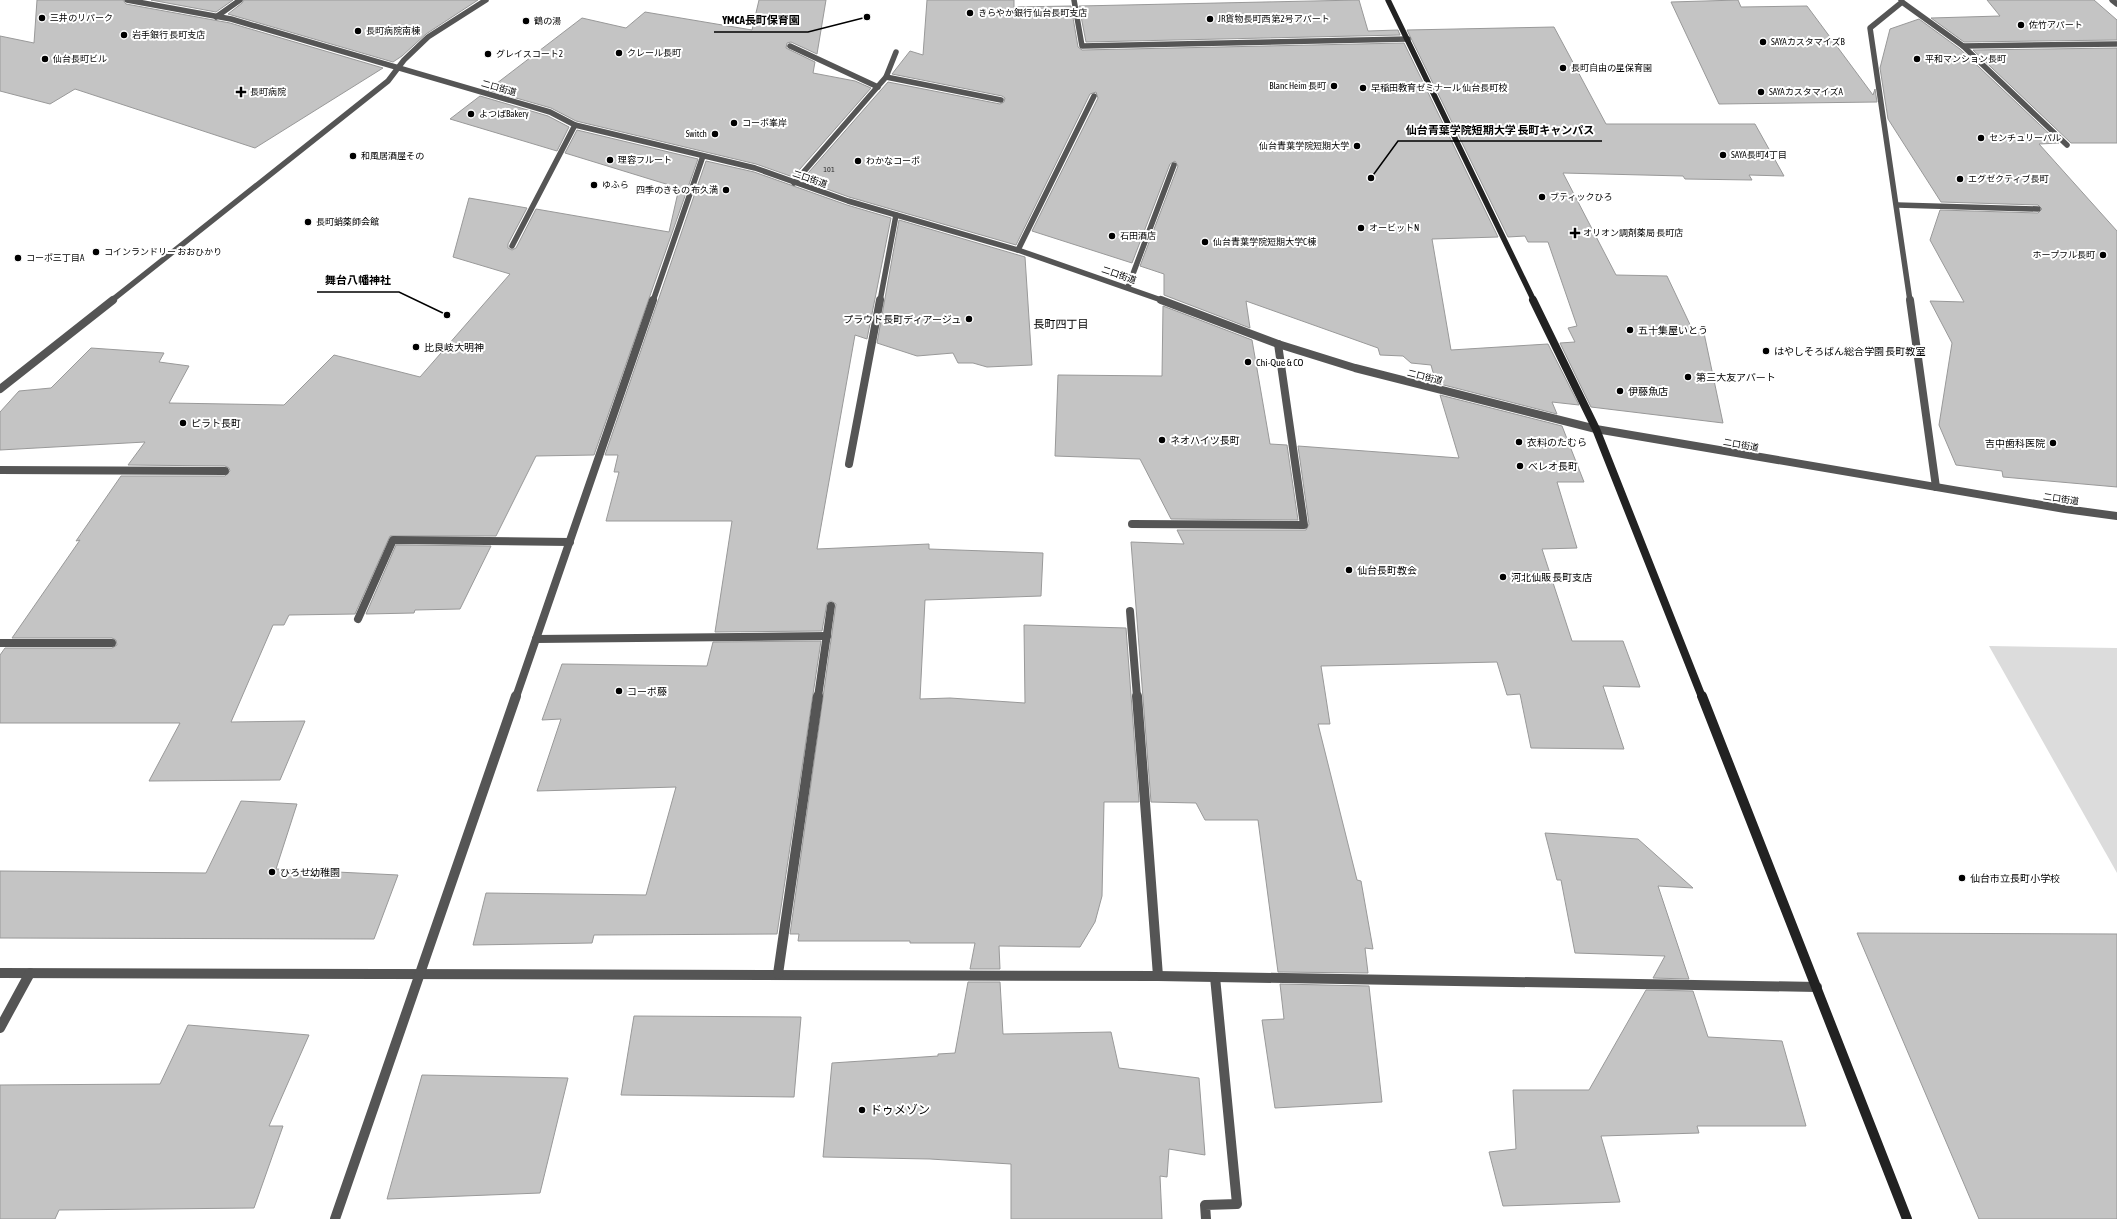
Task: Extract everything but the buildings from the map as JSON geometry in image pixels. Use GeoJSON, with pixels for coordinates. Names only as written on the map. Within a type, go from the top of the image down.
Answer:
{"type":"FeatureCollection","features":[{"type":"Feature","properties":{"kind":"street","name":"二口街道"},"geometry":{"type":"LineString","coordinates":[[127,0],[231,20],[550,112],[575,125],[755,168],[794,183],[896,215],[1018,250],[1128,288],[1278,344],[1355,368],[1596,429],[2065,509],[2117,516]]}},
{"type":"Feature","properties":{"kind":"street"},"geometry":{"type":"LineString","coordinates":[[216,17],[240,0]]}},
{"type":"Feature","properties":{"kind":"street"},"geometry":{"type":"LineString","coordinates":[[0,389],[381,86],[428,37],[486,0]]}},
{"type":"Feature","properties":{"kind":"street"},"geometry":{"type":"LineString","coordinates":[[1074,0],[1082,46],[1408,39]]}},
{"type":"Feature","properties":{"kind":"street"},"geometry":{"type":"LineString","coordinates":[[1388,0],[1596,429],[1817,987],[1907,1219]]}},
{"type":"Feature","properties":{"kind":"street"},"geometry":{"type":"LineString","coordinates":[[2112,0],[2117,4]]}},
{"type":"Feature","properties":{"kind":"street"},"geometry":{"type":"LineString","coordinates":[[1936,487],[1889,140],[1870,28],[1902,1],[1963,46],[2067,145]]}},
{"type":"Feature","properties":{"kind":"street"},"geometry":{"type":"LineString","coordinates":[[1963,46],[2117,44]]}},
{"type":"Feature","properties":{"kind":"street"},"geometry":{"type":"LineString","coordinates":[[790,46],[834,68],[878,87]]}},
{"type":"Feature","properties":{"kind":"street"},"geometry":{"type":"LineString","coordinates":[[794,183],[886,77],[896,52]]}},
{"type":"Feature","properties":{"kind":"street"},"geometry":{"type":"LineString","coordinates":[[886,77],[1001,100]]}},
{"type":"Feature","properties":{"kind":"street"},"geometry":{"type":"LineString","coordinates":[[1018,250],[1094,96]]}},
{"type":"Feature","properties":{"kind":"street"},"geometry":{"type":"LineString","coordinates":[[512,246],[575,125]]}},
{"type":"Feature","properties":{"kind":"street"},"geometry":{"type":"LineString","coordinates":[[335,1219],[703,156]]}},
{"type":"Feature","properties":{"kind":"street"},"geometry":{"type":"LineString","coordinates":[[1128,288],[1174,165]]}},
{"type":"Feature","properties":{"kind":"street"},"geometry":{"type":"LineString","coordinates":[[1897,205],[2038,209]]}},
{"type":"Feature","properties":{"kind":"street"},"geometry":{"type":"LineString","coordinates":[[849,464],[896,215]]}},
{"type":"Feature","properties":{"kind":"street"},"geometry":{"type":"LineString","coordinates":[[1132,524],[1304,525],[1278,344]]}},
{"type":"Feature","properties":{"kind":"street"},"geometry":{"type":"LineString","coordinates":[[0,470],[225,471]]}},
{"type":"Feature","properties":{"kind":"street"},"geometry":{"type":"LineString","coordinates":[[358,620],[393,540],[570,542]]}},
{"type":"Feature","properties":{"kind":"street"},"geometry":{"type":"LineString","coordinates":[[778,974],[831,606]]}},
{"type":"Feature","properties":{"kind":"street"},"geometry":{"type":"LineString","coordinates":[[1130,611],[1158,976]]}},
{"type":"Feature","properties":{"kind":"street"},"geometry":{"type":"LineString","coordinates":[[536,639],[827,636]]}},
{"type":"Feature","properties":{"kind":"street"},"geometry":{"type":"LineString","coordinates":[[0,643],[112,643]]}},
{"type":"Feature","properties":{"kind":"street"},"geometry":{"type":"LineString","coordinates":[[0,972],[1158,976],[1817,987]]}},
{"type":"Feature","properties":{"kind":"street"},"geometry":{"type":"LineString","coordinates":[[0,1028],[30,973]]}},
{"type":"Feature","properties":{"kind":"street"},"geometry":{"type":"LineString","coordinates":[[1206,1219],[1205,1205],[1238,1204],[1215,977]]}},
{"type":"Feature","properties":{"kind":"shaded area"},"geometry":{"type":"Polygon","coordinates":[[[1989,646],[2117,648],[2117,873],[1989,646]]]}},
{"type":"Feature","properties":{"kind":"place","name":"きらやか銀行 仙台長町支店"},"geometry":{"type":"Point","coordinates":[970,13]}},
{"type":"Feature","properties":{"kind":"place","name":"YMCA長町保育園"},"geometry":{"type":"Point","coordinates":[867,17]}},
{"type":"Feature","properties":{"kind":"place","name":"三井のリパーク"},"geometry":{"type":"Point","coordinates":[42,18]}},
{"type":"Feature","properties":{"kind":"place","name":"JR貨物長町西 第2号アパート"},"geometry":{"type":"Point","coordinates":[1210,19]}},
{"type":"Feature","properties":{"kind":"place","name":"鶴の湯"},"geometry":{"type":"Point","coordinates":[526,21]}},
{"type":"Feature","properties":{"kind":"place","name":"佐竹アパート"},"geometry":{"type":"Point","coordinates":[2021,25]}},
{"type":"Feature","properties":{"kind":"place","name":"長町病院南棟"},"geometry":{"type":"Point","coordinates":[358,31]}},
{"type":"Feature","properties":{"kind":"place","name":"岩手銀行 長町支店"},"geometry":{"type":"Point","coordinates":[124,35]}},
{"type":"Feature","properties":{"kind":"place","name":"SAYAカスタマイズB"},"geometry":{"type":"Point","coordinates":[1763,42]}},
{"type":"Feature","properties":{"kind":"place","name":"クレール長町"},"geometry":{"type":"Point","coordinates":[619,53]}},
{"type":"Feature","properties":{"kind":"place","name":"グレイスコート2"},"geometry":{"type":"Point","coordinates":[488,54]}},
{"type":"Feature","properties":{"kind":"place","name":"仙台長町ビル"},"geometry":{"type":"Point","coordinates":[45,59]}},
{"type":"Feature","properties":{"kind":"place","name":"平和マンション長町"},"geometry":{"type":"Point","coordinates":[1917,59]}},
{"type":"Feature","properties":{"kind":"place","name":"長町自由の星保育園"},"geometry":{"type":"Point","coordinates":[1563,68]}},
{"type":"Feature","properties":{"kind":"place","name":"Blanc Heim 長町"},"geometry":{"type":"Point","coordinates":[1334,86]}},
{"type":"Feature","properties":{"kind":"place","name":"早稲田教育ゼミナール 仙台長町校"},"geometry":{"type":"Point","coordinates":[1363,88]}},
{"type":"Feature","properties":{"kind":"place","name":"長町病院"},"geometry":{"type":"Point","coordinates":[241,92]}},
{"type":"Feature","properties":{"kind":"place","name":"SAYAカスタマイズA"},"geometry":{"type":"Point","coordinates":[1761,92]}},
{"type":"Feature","properties":{"kind":"place","name":"よつばBakery"},"geometry":{"type":"Point","coordinates":[471,114]}},
{"type":"Feature","properties":{"kind":"place","name":"コーポ峯岸"},"geometry":{"type":"Point","coordinates":[734,123]}},
{"type":"Feature","properties":{"kind":"place","name":"Switch"},"geometry":{"type":"Point","coordinates":[715,134]}},
{"type":"Feature","properties":{"kind":"place","name":"センチュリーパル"},"geometry":{"type":"Point","coordinates":[1981,138]}},
{"type":"Feature","properties":{"kind":"place","name":"仙台青葉学院短期大学"},"geometry":{"type":"Point","coordinates":[1357,146]}},
{"type":"Feature","properties":{"kind":"place","name":"SAYA長町4丁目"},"geometry":{"type":"Point","coordinates":[1723,155]}},
{"type":"Feature","properties":{"kind":"place","name":"和風居酒屋その"},"geometry":{"type":"Point","coordinates":[353,156]}},
{"type":"Feature","properties":{"kind":"place","name":"理容フルート"},"geometry":{"type":"Point","coordinates":[610,160]}},
{"type":"Feature","properties":{"kind":"place","name":"わかなコーポ"},"geometry":{"type":"Point","coordinates":[858,161]}},
{"type":"Feature","properties":{"kind":"place","name":"仙台青葉学院短期大学 長町キャンパス"},"geometry":{"type":"Point","coordinates":[1371,178]}},
{"type":"Feature","properties":{"kind":"place","name":"エグゼクティブ長町"},"geometry":{"type":"Point","coordinates":[1960,179]}},
{"type":"Feature","properties":{"kind":"place","name":"ゆふら"},"geometry":{"type":"Point","coordinates":[594,185]}},
{"type":"Feature","properties":{"kind":"place","name":"四季のきもの 布久満"},"geometry":{"type":"Point","coordinates":[726,190]}},
{"type":"Feature","properties":{"kind":"place","name":"ブティックひろ"},"geometry":{"type":"Point","coordinates":[1542,197]}},
{"type":"Feature","properties":{"kind":"place","name":"長町蛸薬師会館"},"geometry":{"type":"Point","coordinates":[308,222]}},
{"type":"Feature","properties":{"kind":"place","name":"オービットN"},"geometry":{"type":"Point","coordinates":[1361,228]}},
{"type":"Feature","properties":{"kind":"place","name":"オリオン調剤薬局 長町店"},"geometry":{"type":"Point","coordinates":[1575,233]}},
{"type":"Feature","properties":{"kind":"place","name":"石田酒店"},"geometry":{"type":"Point","coordinates":[1112,236]}},
{"type":"Feature","properties":{"kind":"place","name":"仙台青葉学院短期大学C棟"},"geometry":{"type":"Point","coordinates":[1205,242]}},
{"type":"Feature","properties":{"kind":"place","name":"コインランドリー おおひかり"},"geometry":{"type":"Point","coordinates":[96,252]}},
{"type":"Feature","properties":{"kind":"place","name":"ホープフル長町"},"geometry":{"type":"Point","coordinates":[2103,255]}},
{"type":"Feature","properties":{"kind":"place","name":"コーポ三丁目A"},"geometry":{"type":"Point","coordinates":[18,258]}},
{"type":"Feature","properties":{"kind":"place","name":"舞台八幡神社"},"geometry":{"type":"Point","coordinates":[447,315]}},
{"type":"Feature","properties":{"kind":"place","name":"プラウド長町ディアージュ"},"geometry":{"type":"Point","coordinates":[969,319]}},
{"type":"Feature","properties":{"kind":"place","name":"五十集屋いとう"},"geometry":{"type":"Point","coordinates":[1630,330]}},
{"type":"Feature","properties":{"kind":"place","name":"比良岐大明神"},"geometry":{"type":"Point","coordinates":[416,347]}},
{"type":"Feature","properties":{"kind":"place","name":"はやしそろばん総合学園 長町教室"},"geometry":{"type":"Point","coordinates":[1766,351]}},
{"type":"Feature","properties":{"kind":"place","name":"Chi-Que & CO"},"geometry":{"type":"Point","coordinates":[1248,362]}},
{"type":"Feature","properties":{"kind":"place","name":"第三大友アパート"},"geometry":{"type":"Point","coordinates":[1688,377]}},
{"type":"Feature","properties":{"kind":"place","name":"伊藤魚店"},"geometry":{"type":"Point","coordinates":[1620,391]}},
{"type":"Feature","properties":{"kind":"place","name":"ピラト長町"},"geometry":{"type":"Point","coordinates":[183,423]}},
{"type":"Feature","properties":{"kind":"place","name":"ネオハイツ長町"},"geometry":{"type":"Point","coordinates":[1162,440]}},
{"type":"Feature","properties":{"kind":"place","name":"衣料のたむら"},"geometry":{"type":"Point","coordinates":[1519,442]}},
{"type":"Feature","properties":{"kind":"place","name":"吉中歯科医院"},"geometry":{"type":"Point","coordinates":[2053,443]}},
{"type":"Feature","properties":{"kind":"place","name":"べレオ長町"},"geometry":{"type":"Point","coordinates":[1520,466]}},
{"type":"Feature","properties":{"kind":"place","name":"仙台長町教会"},"geometry":{"type":"Point","coordinates":[1349,570]}},
{"type":"Feature","properties":{"kind":"place","name":"河北仙販 長町支店"},"geometry":{"type":"Point","coordinates":[1503,577]}},
{"type":"Feature","properties":{"kind":"place","name":"コーポ藤"},"geometry":{"type":"Point","coordinates":[619,691]}},
{"type":"Feature","properties":{"kind":"place","name":"ひろせ幼稚園"},"geometry":{"type":"Point","coordinates":[272,872]}},
{"type":"Feature","properties":{"kind":"place","name":"仙台市立長町小学校"},"geometry":{"type":"Point","coordinates":[1962,878]}},
{"type":"Feature","properties":{"kind":"place","name":"ドゥメゾン"},"geometry":{"type":"Point","coordinates":[862,1110]}},
{"type":"Feature","properties":{"kind":"district","name":"長町四丁目"},"geometry":{"type":"Point","coordinates":[1061,324]}}]}
